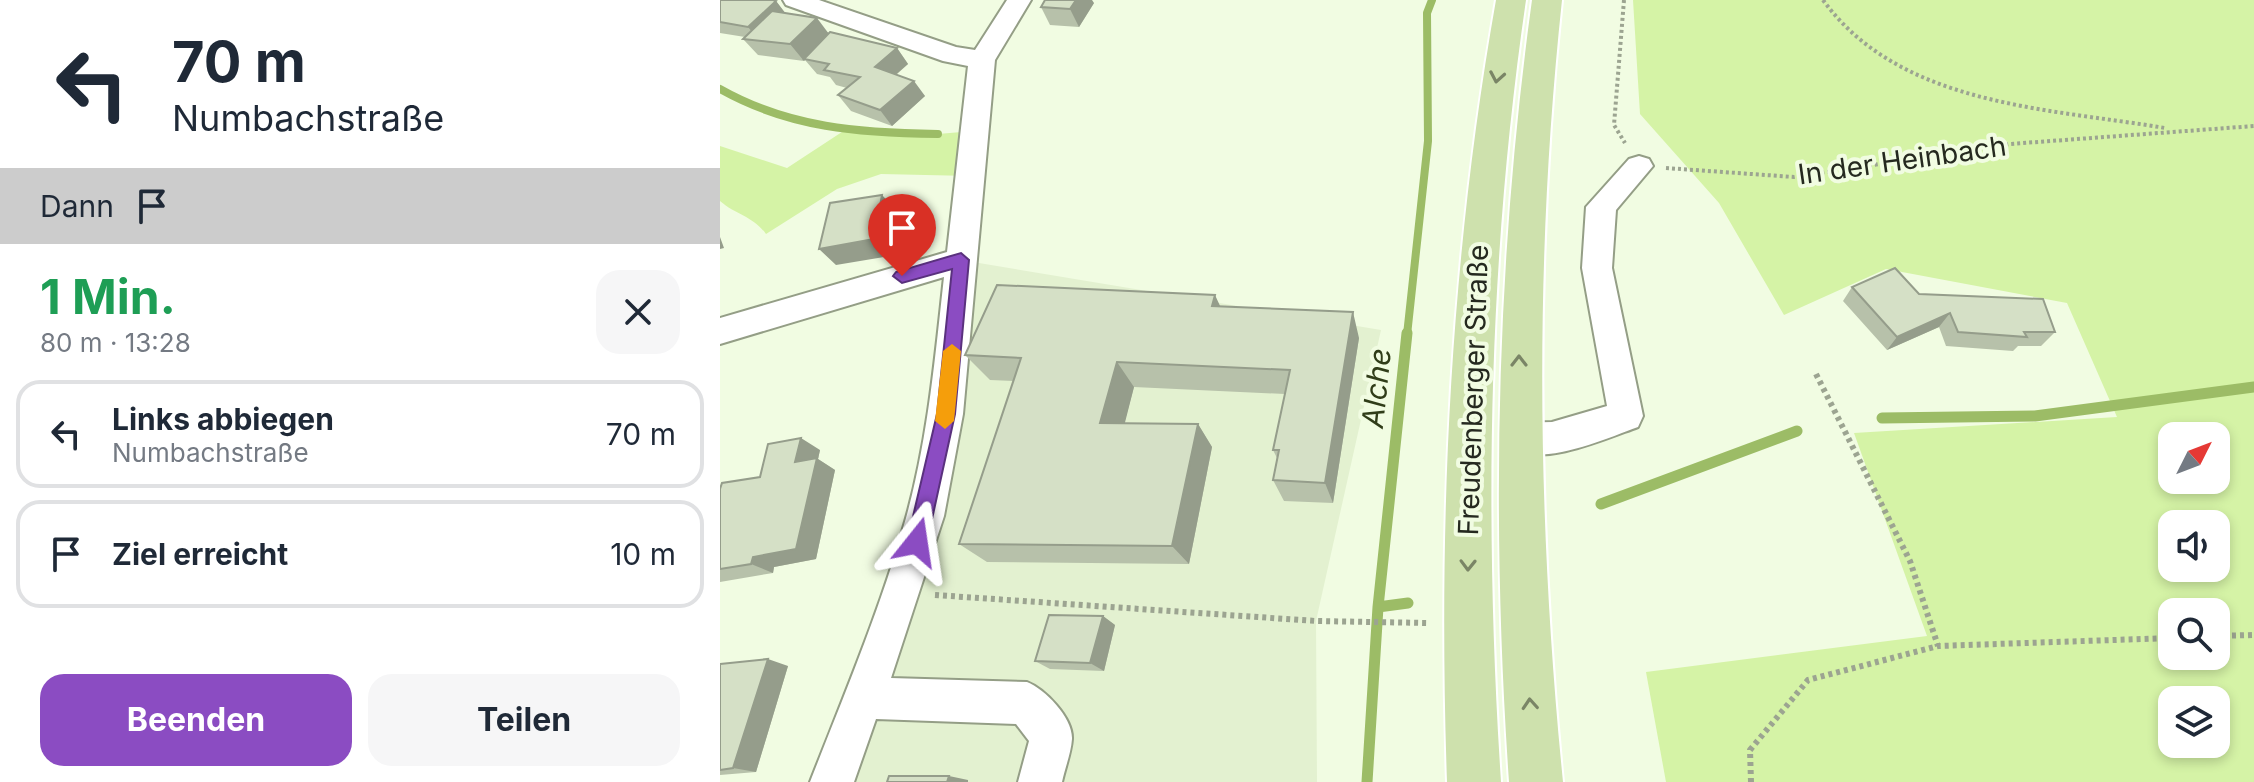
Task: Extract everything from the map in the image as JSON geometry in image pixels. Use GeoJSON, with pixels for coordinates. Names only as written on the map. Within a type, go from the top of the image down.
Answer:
{"type":"FeatureCollection","features":[{"type":"Feature","properties":{"kind":"main road","name":"Freudenberger Straße"},"geometry":{"type":"LineString","coordinates":[[1474,782],[1467,624],[1473,277],[1494,93],[1511,0]]}},
{"type":"Feature","properties":{"kind":"main road","name":"Freudenberger Straße"},"geometry":{"type":"LineString","coordinates":[[1536,782],[1521,554],[1520,283],[1533,100],[1547,0]]}},
{"type":"Feature","properties":{"kind":"street"},"geometry":{"type":"LineString","coordinates":[[795,0],[952,55],[982,60]]}},
{"type":"Feature","properties":{"kind":"street"},"geometry":{"type":"LineString","coordinates":[[832,782],[902,593],[925,516],[946,414],[982,60],[1019,0]]}},
{"type":"Feature","properties":{"kind":"street"},"geometry":{"type":"LineString","coordinates":[[1519,439],[1552,438],[1626,416],[1597,268],[1601,207],[1639,166]]}},
{"type":"Feature","properties":{"kind":"street"},"geometry":{"type":"LineString","coordinates":[[720,331],[961,260]]}},
{"type":"Feature","properties":{"kind":"street"},"geometry":{"type":"LineString","coordinates":[[865,698],[1027,703],[1051,736],[1040,782]]}},
{"type":"Feature","properties":{"kind":"path"},"geometry":{"type":"LineString","coordinates":[[1624,0],[1614,125],[1639,166]]}},
{"type":"Feature","properties":{"kind":"path"},"geometry":{"type":"LineString","coordinates":[[1823,0],[1839,22],[1895,65],[1958,93],[2174,129]]}},
{"type":"Feature","properties":{"kind":"path","name":"In der Heinbach"},"geometry":{"type":"LineString","coordinates":[[1639,166],[1794,177],[2010,144],[2174,129],[2254,126]]}},
{"type":"Feature","properties":{"kind":"path"},"geometry":{"type":"LineString","coordinates":[[1816,374],[1910,561],[1938,646]]}},
{"type":"Feature","properties":{"kind":"path"},"geometry":{"type":"LineString","coordinates":[[902,593],[1399,623]]}},
{"type":"Feature","properties":{"kind":"path"},"geometry":{"type":"LineString","coordinates":[[2230,636],[2254,635]]}},
{"type":"Feature","properties":{"kind":"path"},"geometry":{"type":"LineString","coordinates":[[1751,782],[1750,750],[1808,680],[1938,646],[2158,638]]}},
{"type":"Feature","properties":{"kind":"shaded area"},"geometry":{"type":"Polygon","coordinates":[[[961,260],[1381,330],[1316,621],[1317,782],[832,782],[902,593],[961,260]]]}},
{"type":"Feature","properties":{"kind":"green space"},"geometry":{"type":"Polygon","coordinates":[[[1633,0],[2254,0],[2254,782],[1666,782],[1646,672],[1927,636],[1854,433],[2117,417],[2067,303],[1886,269],[1784,315],[1719,203],[1640,114],[1633,0]]]}},
{"type":"Feature","properties":{"kind":"green space"},"geometry":{"type":"Polygon","coordinates":[[[845,130],[938,134],[973,131],[970,176],[881,174],[837,189],[766,234],[756,223],[720,201],[720,146],[787,168],[845,130]]]}},
{"type":"Feature","properties":{"kind":"building"},"geometry":{"type":"Polygon","coordinates":[[[720,0],[776,1],[748,27],[720,22],[720,0]]]}},
{"type":"Feature","properties":{"kind":"building"},"geometry":{"type":"Polygon","coordinates":[[[1045,0],[1076,0],[1070,9],[1041,7],[1045,0]]]}},
{"type":"Feature","properties":{"kind":"building"},"geometry":{"type":"Polygon","coordinates":[[[772,11],[817,18],[790,44],[743,39],[772,11]]]}},
{"type":"Feature","properties":{"kind":"building"},"geometry":{"type":"Polygon","coordinates":[[[830,32],[897,48],[875,67],[914,81],[880,110],[838,95],[860,77],[824,70],[829,64],[804,59],[830,32]]]}},
{"type":"Feature","properties":{"kind":"building"},"geometry":{"type":"Polygon","coordinates":[[[882,195],[874,239],[819,249],[830,203],[882,195]]]}},
{"type":"Feature","properties":{"kind":"building"},"geometry":{"type":"Polygon","coordinates":[[[1895,268],[1919,294],[2043,299],[2055,332],[2024,332],[2027,337],[1958,332],[1950,313],[1897,337],[1852,287],[1895,268]]]}},
{"type":"Feature","properties":{"kind":"building"},"geometry":{"type":"Polygon","coordinates":[[[997,285],[1215,295],[1212,306],[1353,312],[1325,483],[1273,480],[1279,450],[1273,450],[1290,370],[1117,362],[1100,423],[1198,424],[1172,546],[959,544],[1021,358],[965,355],[997,285]]]}},
{"type":"Feature","properties":{"kind":"building"},"geometry":{"type":"Polygon","coordinates":[[[801,438],[795,462],[817,458],[796,549],[753,557],[751,564],[720,569],[722,483],[760,477],[768,444],[801,438]]]}},
{"type":"Feature","properties":{"kind":"building"},"geometry":{"type":"Polygon","coordinates":[[[1049,615],[1103,616],[1090,663],[1035,661],[1049,615]]]}},
{"type":"Feature","properties":{"kind":"building"},"geometry":{"type":"Polygon","coordinates":[[[768,659],[733,768],[720,770],[720,664],[768,659]]]}},
{"type":"Feature","properties":{"kind":"building"},"geometry":{"type":"Polygon","coordinates":[[[889,776],[949,776],[947,782],[887,782],[889,776]]]}},
{"type":"Feature","properties":{"kind":"waterway","name":"Alche"},"geometry":{"type":"LineString","coordinates":[[1407,335],[1428,141],[1427,13],[1432,0]]}},
{"type":"Feature","properties":{"kind":"waterway"},"geometry":{"type":"LineString","coordinates":[[720,89],[772,112],[826,126],[938,134]]}},
{"type":"Feature","properties":{"kind":"waterway","name":"Alche"},"geometry":{"type":"LineString","coordinates":[[1378,607],[1407,333]]}},
{"type":"Feature","properties":{"kind":"waterway"},"geometry":{"type":"LineString","coordinates":[[1882,418],[2035,416],[2254,387]]}},
{"type":"Feature","properties":{"kind":"waterway"},"geometry":{"type":"LineString","coordinates":[[1601,504],[1797,431]]}},
{"type":"Feature","properties":{"kind":"waterway"},"geometry":{"type":"LineString","coordinates":[[1378,607],[1408,603]]}},
{"type":"Feature","properties":{"kind":"waterway","name":"Alche"},"geometry":{"type":"LineString","coordinates":[[1367,782],[1378,607]]}},
{"type":"Feature","properties":{"kind":"slow traffic"},"geometry":{"type":"LineString","coordinates":[[945,421],[952,351]]}},
{"type":"Feature","properties":{"kind":"route"},"geometry":{"type":"LineString","coordinates":[[902,276],[961,260],[946,414],[917,542]]}}]}
